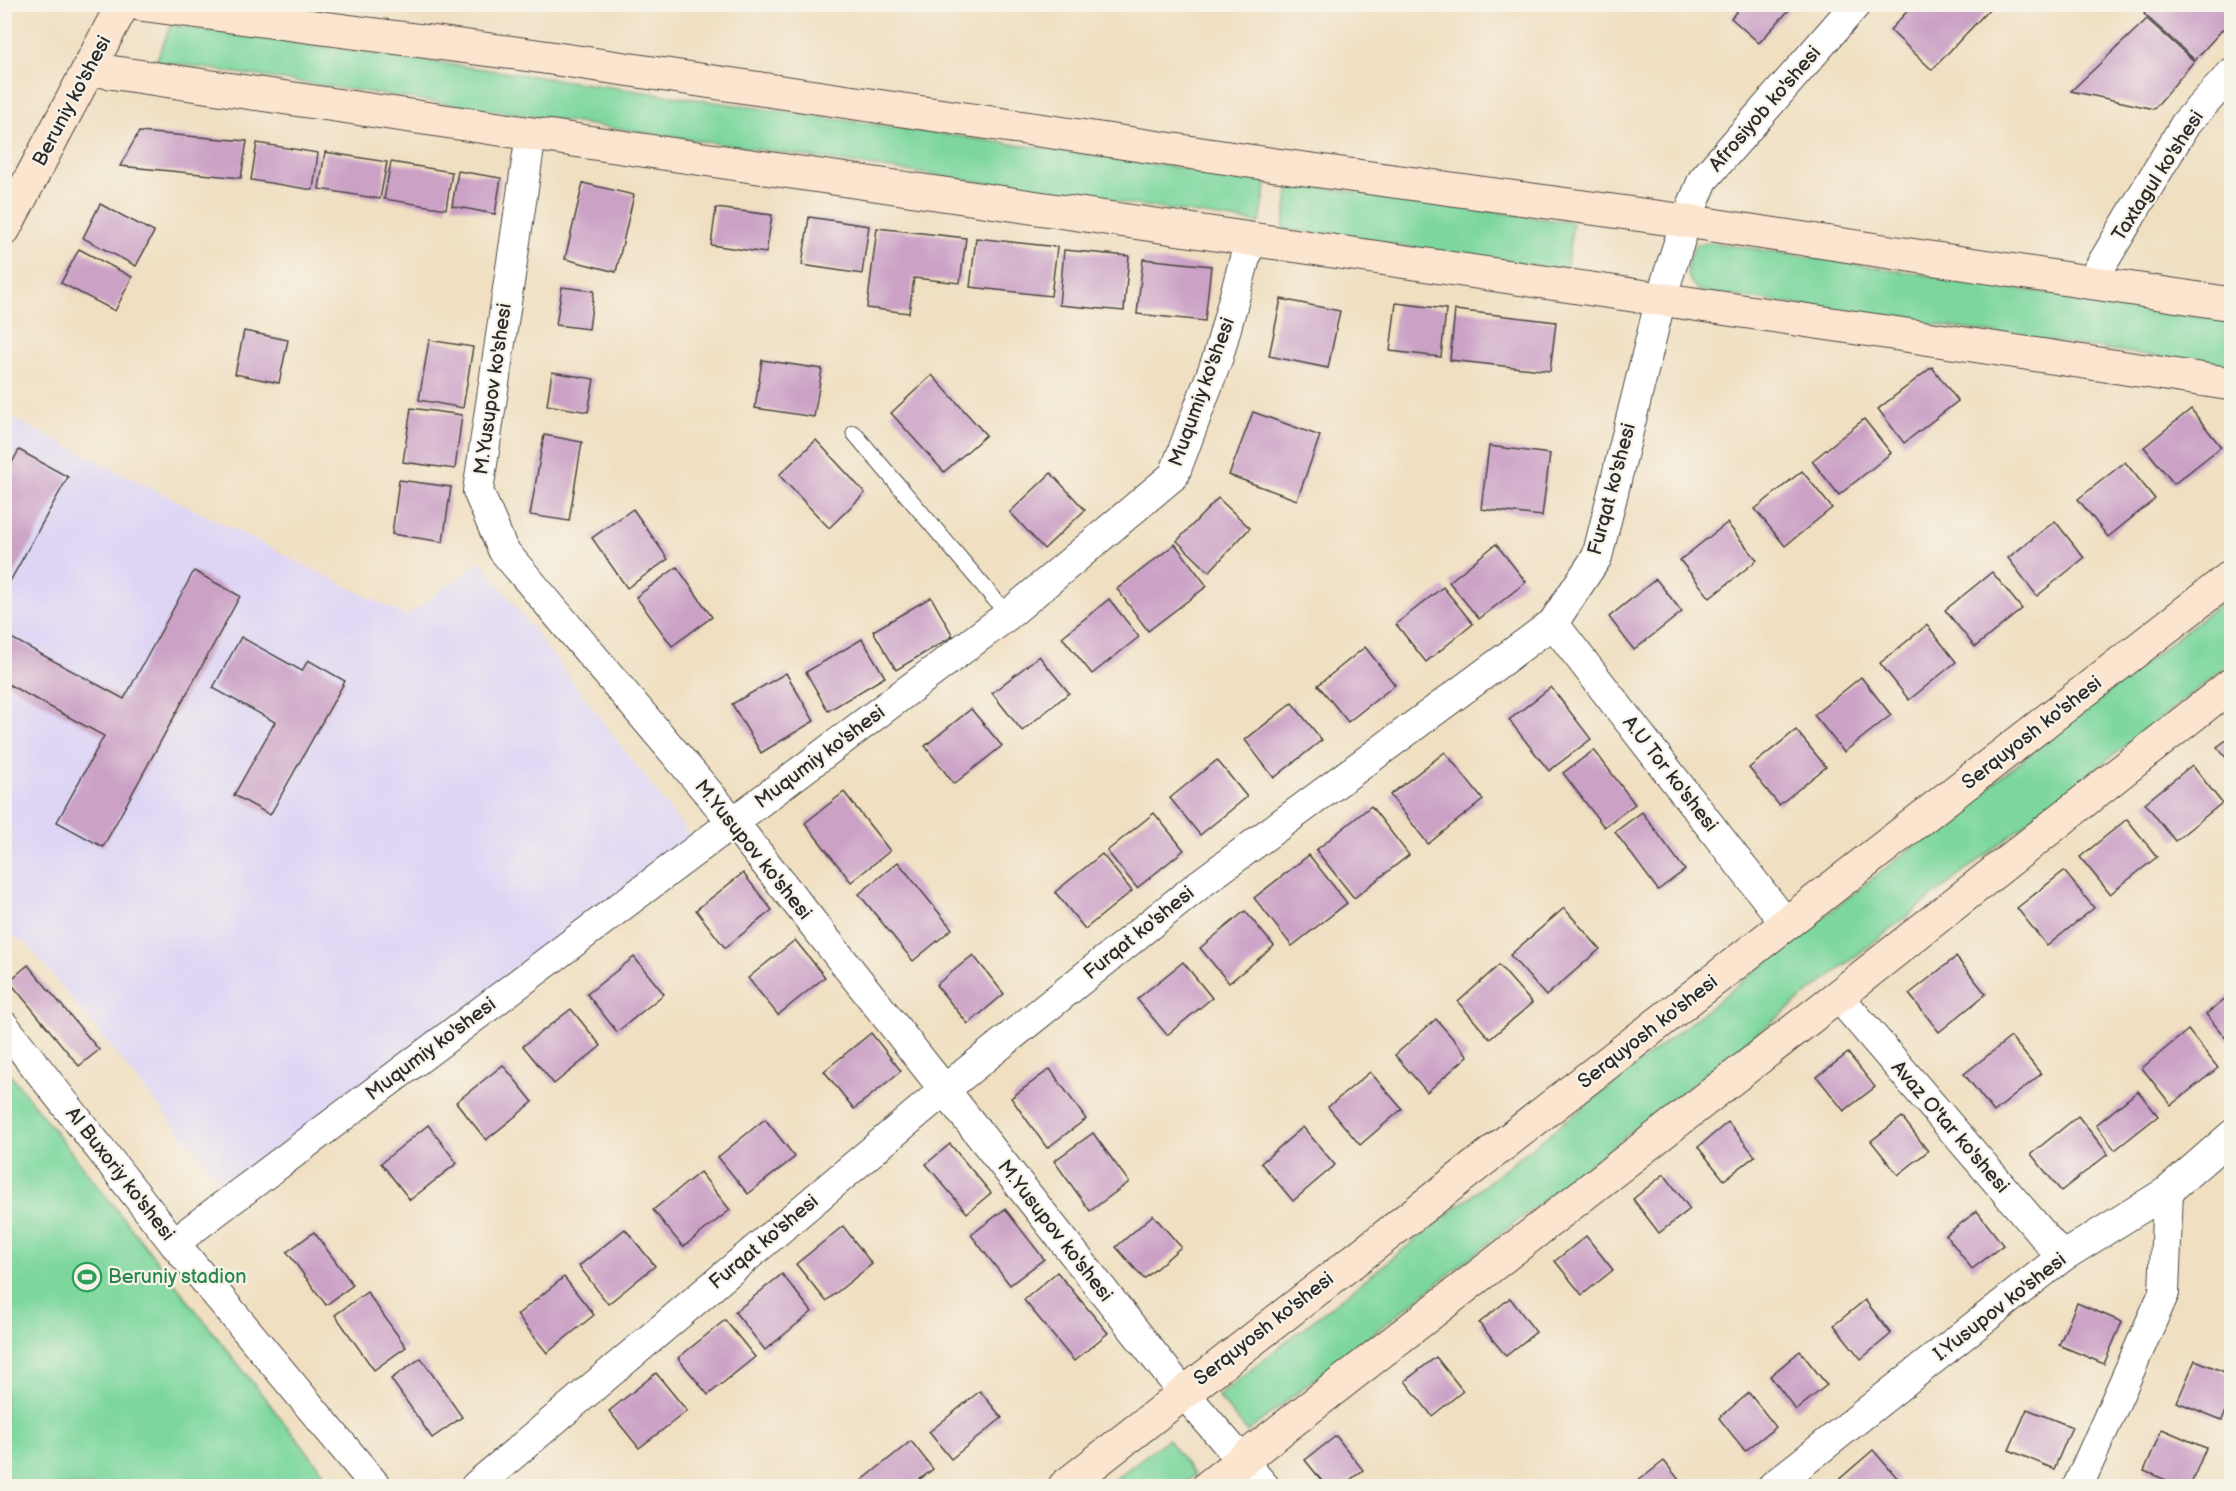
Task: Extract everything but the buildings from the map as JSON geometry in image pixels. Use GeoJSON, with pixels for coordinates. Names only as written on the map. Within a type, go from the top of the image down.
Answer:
{"type":"FeatureCollection","features":[{"type":"Feature","properties":{"kind":"street","name":"Beruniy ko'shesi"},"geometry":{"type":"LineString","coordinates":[[4,229],[123,4]]}},
{"type":"Feature","properties":{"kind":"street"},"geometry":{"type":"LineString","coordinates":[[139,4],[530,54],[1264,163],[1686,221],[2232,304]]}},
{"type":"Feature","properties":{"kind":"street","name":"Afrosiyob ko'shesi"},"geometry":{"type":"LineString","coordinates":[[1661,298],[1686,221],[1703,180],[1856,4]]}},
{"type":"Feature","properties":{"kind":"street"},"geometry":{"type":"LineString","coordinates":[[89,69],[1250,240],[1661,298],[2232,384]]}},
{"type":"Feature","properties":{"kind":"street","name":"Taxtagul ko'shesi"},"geometry":{"type":"LineString","coordinates":[[2090,284],[2186,123],[2232,73]]}},
{"type":"Feature","properties":{"kind":"street","name":"M.Yusupov ko'shesi"},"geometry":{"type":"LineString","coordinates":[[531,134],[478,491],[503,550],[732,822],[1183,1392],[1264,1486]]}},
{"type":"Feature","properties":{"kind":"street","name":"Muqumiy ko'shesi"},"geometry":{"type":"LineString","coordinates":[[174,1244],[1008,615],[1174,475],[1218,357],[1250,240]]}},
{"type":"Feature","properties":{"kind":"street","name":"Furqat ko'shesi"},"geometry":{"type":"LineString","coordinates":[[476,1486],[943,1091],[1200,885],[1553,624],[1597,557],[1661,298]]}},
{"type":"Feature","properties":{"kind":"street","name":"Serquyosh ko'shesi"},"geometry":{"type":"LineString","coordinates":[[1065,1486],[2232,576]]}},
{"type":"Feature","properties":{"kind":"street","name":"A.U Tor ko'shesi"},"geometry":{"type":"LineString","coordinates":[[1553,624],[1787,925]]}},
{"type":"Feature","properties":{"kind":"street"},"geometry":{"type":"LineString","coordinates":[[1209,1486],[1838,996],[2232,684]]}},
{"type":"Feature","properties":{"kind":"street","name":"Avaz O'tar ko'shesi"},"geometry":{"type":"LineString","coordinates":[[1838,996],[2062,1257]]}},
{"type":"Feature","properties":{"kind":"street","name":"Al Buxoriy ko'shesi"},"geometry":{"type":"LineString","coordinates":[[4,1026],[174,1244],[376,1486]]}},
{"type":"Feature","properties":{"kind":"street","name":"I.Yusupov ko'shesi"},"geometry":{"type":"LineString","coordinates":[[1773,1486],[2062,1257],[2168,1191],[2232,1135]]}},
{"type":"Feature","properties":{"kind":"street"},"geometry":{"type":"LineString","coordinates":[[2078,1486],[2164,1293],[2168,1191]]}},
{"type":"Feature","properties":{"kind":"lane"},"geometry":{"type":"LineString","coordinates":[[854,433],[1008,615]]}},
{"type":"Feature","properties":{"kind":"shaded area"},"geometry":{"type":"Polygon","coordinates":[[[4,414],[406,616],[481,561],[691,838],[233,1198],[28,945],[5,931],[4,414]]]}},
{"type":"Feature","properties":{"kind":"green space"},"geometry":{"type":"Polygon","coordinates":[[[171,25],[1267,180],[1260,223],[156,61],[171,25]]]}},
{"type":"Feature","properties":{"kind":"green space"},"geometry":{"type":"Polygon","coordinates":[[[1290,183],[1573,223],[1566,270],[1283,229],[1290,183]]]}},
{"type":"Feature","properties":{"kind":"green space"},"geometry":{"type":"Polygon","coordinates":[[[1709,242],[2231,321],[2231,367],[1699,291],[1688,275],[1689,258],[1696,245],[1709,242]]]}},
{"type":"Feature","properties":{"kind":"green space"},"geometry":{"type":"Polygon","coordinates":[[[2231,595],[2231,663],[1247,1432],[1218,1396],[2231,595]]]}},
{"type":"Feature","properties":{"kind":"green space","name":"Beruniy stadion"},"geometry":{"type":"Polygon","coordinates":[[[5,1068],[334,1486],[5,1486],[5,1068]]]}},
{"type":"Feature","properties":{"kind":"green space"},"geometry":{"type":"Polygon","coordinates":[[[1167,1439],[1195,1475],[1181,1486],[1106,1486],[1167,1439]]]}},
{"type":"Feature","properties":{"kind":"place","name":"Beruniy stadion"},"geometry":{"type":"Point","coordinates":[87,1277]}}]}
